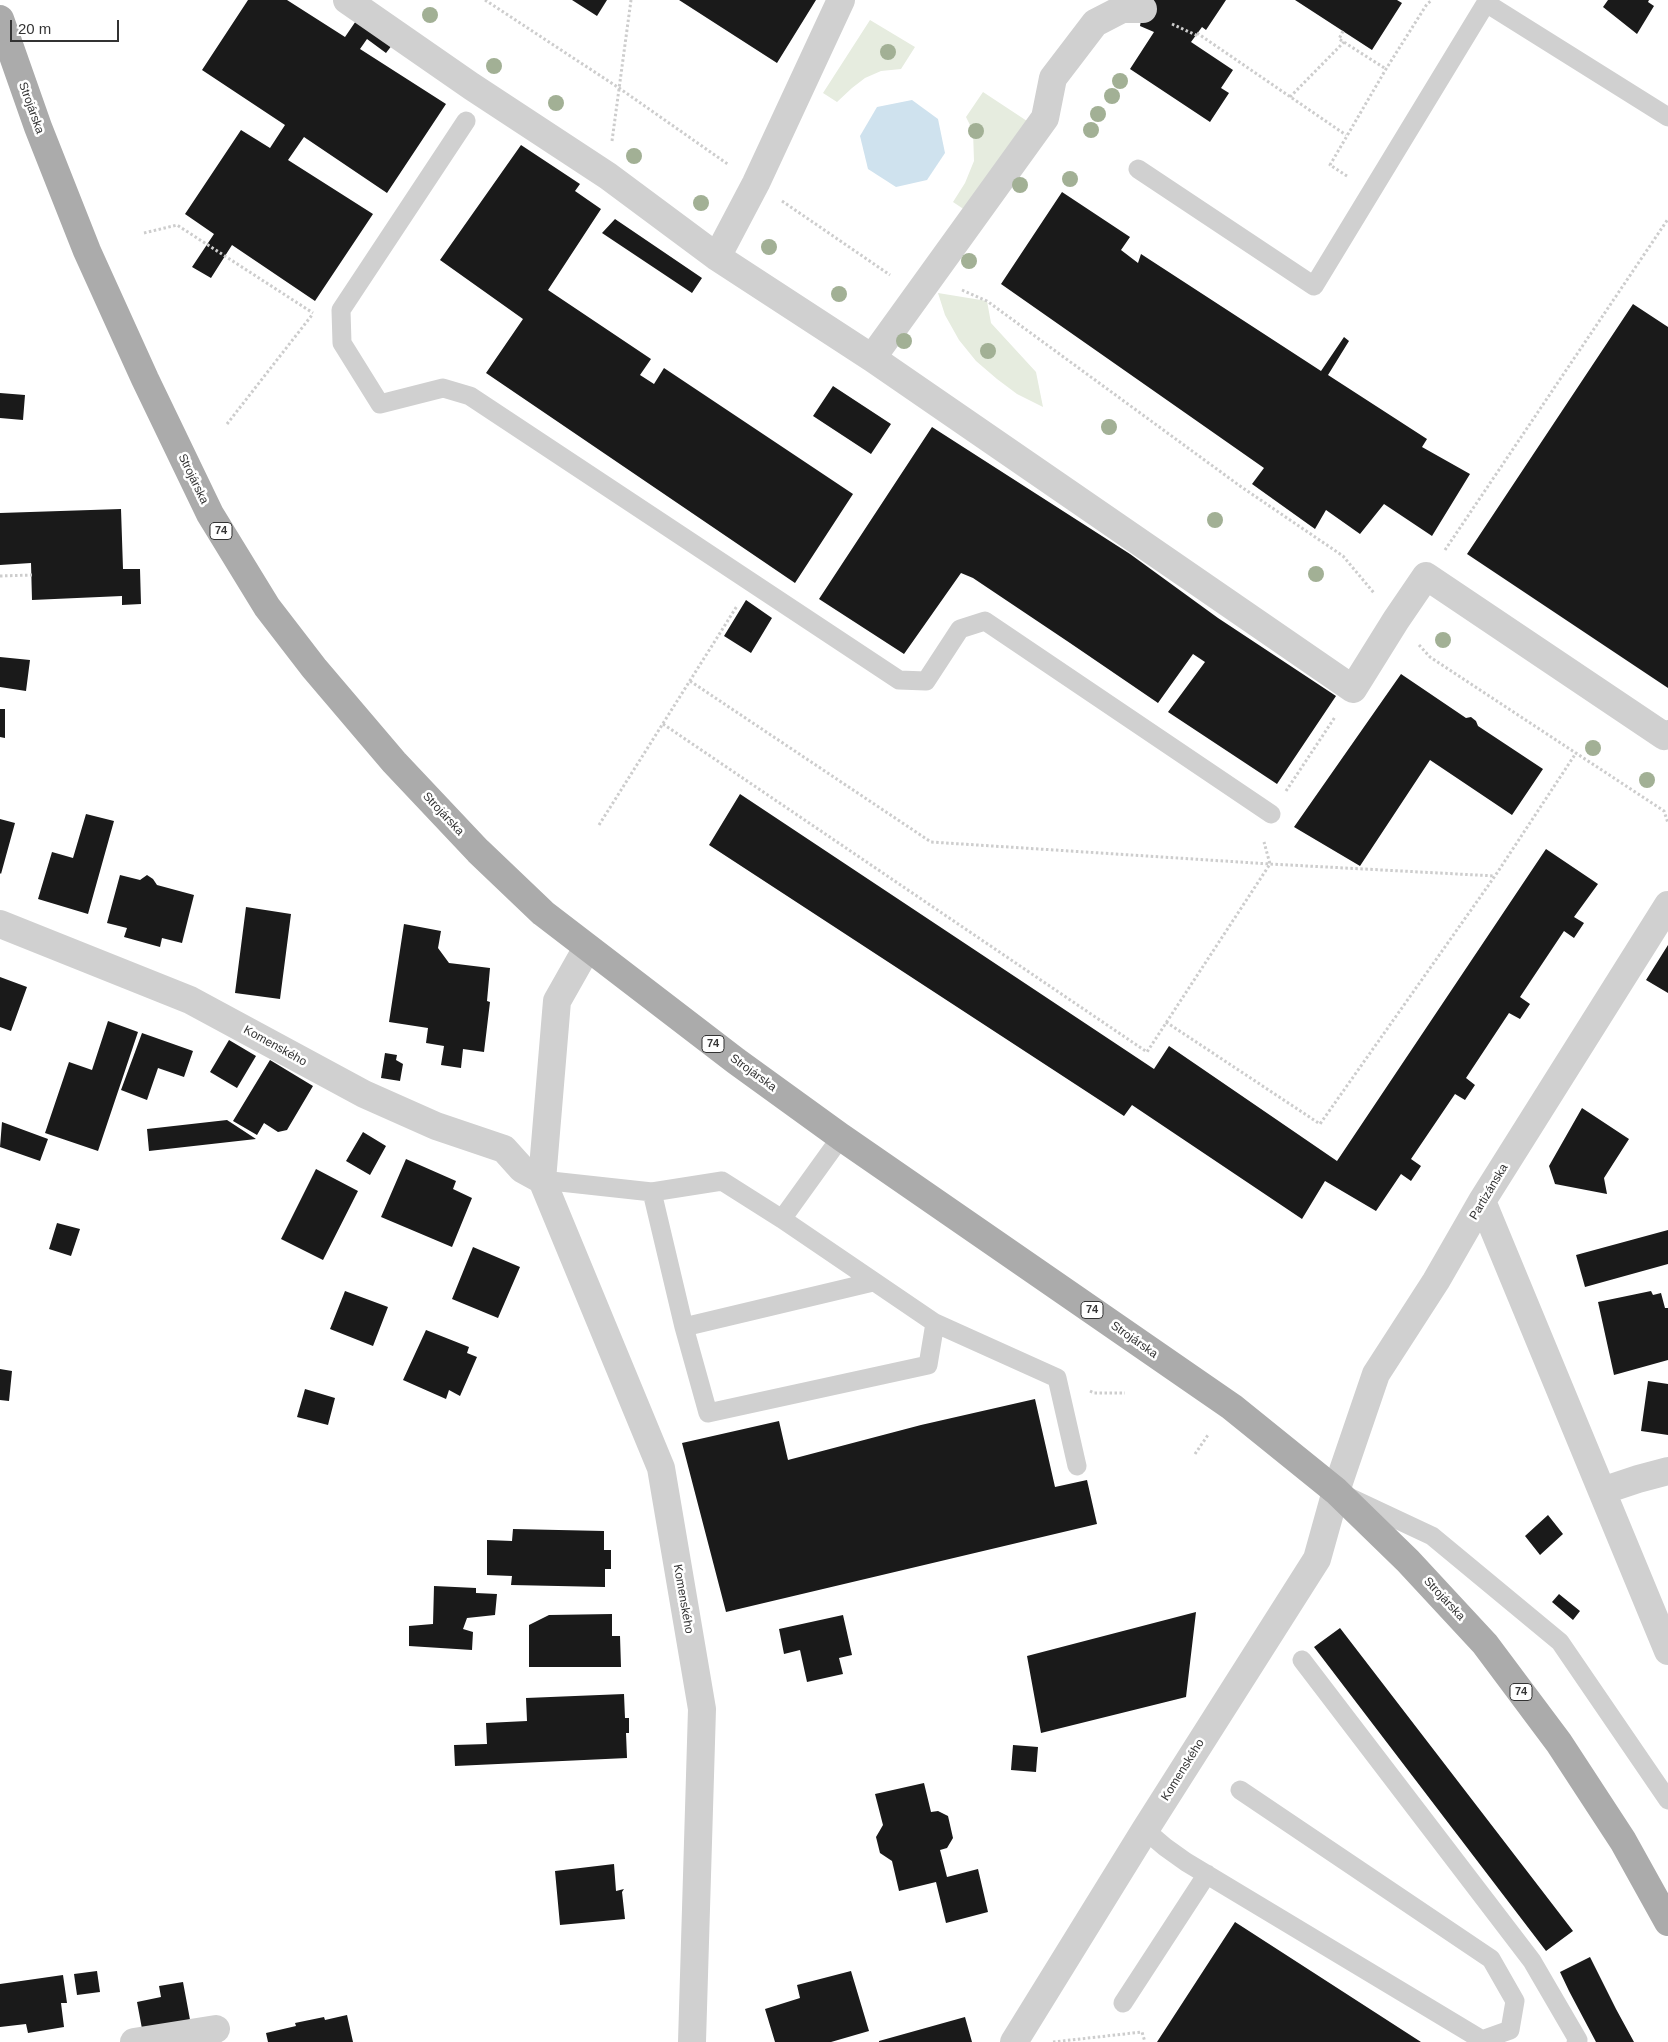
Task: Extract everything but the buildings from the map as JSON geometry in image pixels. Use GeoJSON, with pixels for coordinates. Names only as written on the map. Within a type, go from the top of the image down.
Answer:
{"type":"FeatureCollection","features":[{"type":"Feature","properties":{"kind":"main road","name":"Strojárska"},"geometry":{"type":"LineString","coordinates":[[0,19],[38,127],[87,251],[144,379],[210,514],[267,607],[314,668],[394,762],[478,851],[543,914],[736,1061],[841,1137],[1232,1407],[1336,1491],[1408,1561],[1485,1644],[1564,1751],[1623,1841],[1668,1922]]}},
{"type":"Feature","properties":{"kind":"street"},"geometry":{"type":"LineString","coordinates":[[347,0],[470,86],[608,176],[717,257],[872,358],[1353,690],[1396,620],[1426,576],[1667,737]]}},
{"type":"Feature","properties":{"kind":"street"},"geometry":{"type":"LineString","coordinates":[[717,257],[756,183],[841,0]]}},
{"type":"Feature","properties":{"kind":"street"},"geometry":{"type":"LineString","coordinates":[[872,358],[1045,118],[1053,78],[1095,23],[1122,9],[1151,8]]}},
{"type":"Feature","properties":{"kind":"street","name":"Partizánska"},"geometry":{"type":"LineString","coordinates":[[1336,1491],[1376,1374],[1436,1281],[1482,1201],[1668,905]]}},
{"type":"Feature","properties":{"kind":"street","name":"Komenského"},"geometry":{"type":"LineString","coordinates":[[0,924],[190,1000],[364,1094],[436,1126],[504,1149],[522,1169],[542,1180]]}},
{"type":"Feature","properties":{"kind":"street","name":"Komenského"},"geometry":{"type":"LineString","coordinates":[[587,948],[557,1001],[542,1180],[660,1468],[702,1709],[692,2042]]}},
{"type":"Feature","properties":{"kind":"street"},"geometry":{"type":"LineString","coordinates":[[1482,1201],[1668,1651]]}},
{"type":"Feature","properties":{"kind":"street"},"geometry":{"type":"LineString","coordinates":[[1602,1491],[1668,1471]]}},
{"type":"Feature","properties":{"kind":"street","name":"Komenského"},"geometry":{"type":"LineString","coordinates":[[1014,2042],[1145,1830],[1317,1559],[1336,1491]]}},
{"type":"Feature","properties":{"kind":"street"},"geometry":{"type":"LineString","coordinates":[[134,2042],[216,2029]]}},
{"type":"Feature","properties":{"kind":"lane"},"geometry":{"type":"LineString","coordinates":[[1138,169],[1314,286],[1486,3],[1668,117]]}},
{"type":"Feature","properties":{"kind":"lane"},"geometry":{"type":"LineString","coordinates":[[466,121],[341,310],[342,343],[380,404],[443,388],[470,396],[899,680],[926,681],[960,629],[985,621],[1271,814]]}},
{"type":"Feature","properties":{"kind":"lane"},"geometry":{"type":"LineString","coordinates":[[782,1219],[841,1137]]}},
{"type":"Feature","properties":{"kind":"lane"},"geometry":{"type":"LineString","coordinates":[[542,1180],[652,1192],[722,1181],[782,1219],[935,1323],[1057,1378],[1077,1466]]}},
{"type":"Feature","properties":{"kind":"lane"},"geometry":{"type":"LineString","coordinates":[[652,1192],[684,1327],[708,1413],[928,1365],[935,1323]]}},
{"type":"Feature","properties":{"kind":"lane"},"geometry":{"type":"LineString","coordinates":[[684,1327],[873,1282]]}},
{"type":"Feature","properties":{"kind":"lane"},"geometry":{"type":"LineString","coordinates":[[1336,1491],[1432,1536],[1560,1642],[1668,1800]]}},
{"type":"Feature","properties":{"kind":"lane"},"geometry":{"type":"LineString","coordinates":[[1302,1660],[1532,1961],[1578,2041]]}},
{"type":"Feature","properties":{"kind":"lane"},"geometry":{"type":"LineString","coordinates":[[1145,1830],[1165,1847],[1207,1874],[1482,2040],[1510,2030],[1515,2001],[1490,1959],[1240,1790]]}},
{"type":"Feature","properties":{"kind":"lane"},"geometry":{"type":"LineString","coordinates":[[1123,2003],[1207,1874]]}},
{"type":"Feature","properties":{"kind":"path"},"geometry":{"type":"LineString","coordinates":[[485,0],[619,88],[682,134],[890,275],[945,282],[987,301],[1240,486],[1344,556],[1396,620],[1430,657],[1664,811],[1668,823]]}},
{"type":"Feature","properties":{"kind":"path"},"geometry":{"type":"LineString","coordinates":[[608,176],[631,0]]}},
{"type":"Feature","properties":{"kind":"path"},"geometry":{"type":"LineString","coordinates":[[1330,165],[1386,69],[1427,4],[1432,0]]}},
{"type":"Feature","properties":{"kind":"path"},"geometry":{"type":"LineString","coordinates":[[1151,8],[1207,41]]}},
{"type":"Feature","properties":{"kind":"path"},"geometry":{"type":"LineString","coordinates":[[1343,31],[1339,39],[1386,69]]}},
{"type":"Feature","properties":{"kind":"path"},"geometry":{"type":"LineString","coordinates":[[1197,34],[1346,135]]}},
{"type":"Feature","properties":{"kind":"path"},"geometry":{"type":"LineString","coordinates":[[1290,97],[1344,42]]}},
{"type":"Feature","properties":{"kind":"path"},"geometry":{"type":"LineString","coordinates":[[1426,576],[1476,507],[1668,219]]}},
{"type":"Feature","properties":{"kind":"path"},"geometry":{"type":"LineString","coordinates":[[144,233],[177,225],[313,314],[227,424]]}},
{"type":"Feature","properties":{"kind":"path"},"geometry":{"type":"LineString","coordinates":[[0,576],[32,574]]}},
{"type":"Feature","properties":{"kind":"path"},"geometry":{"type":"LineString","coordinates":[[599,826],[752,583]]}},
{"type":"Feature","properties":{"kind":"path"},"geometry":{"type":"LineString","coordinates":[[690,681],[931,842],[1270,864],[1495,876]]}},
{"type":"Feature","properties":{"kind":"path"},"geometry":{"type":"LineString","coordinates":[[663,724],[1148,1052],[1270,864],[1261,828],[1353,690]]}},
{"type":"Feature","properties":{"kind":"path"},"geometry":{"type":"LineString","coordinates":[[1166,1022],[1320,1124],[1495,876],[1576,752]]}},
{"type":"Feature","properties":{"kind":"path"},"geometry":{"type":"LineString","coordinates":[[1195,1454],[1208,1435]]}},
{"type":"Feature","properties":{"kind":"path"},"geometry":{"type":"LineString","coordinates":[[1052,2042],[1142,2032],[1145,2042]]}},
{"type":"Feature","properties":{"kind":"shaded area"},"geometry":{"type":"Polygon","coordinates":[[[870,20],[915,47],[901,69],[881,71],[865,78],[837,102],[823,93],[870,20]]]}},
{"type":"Feature","properties":{"kind":"shaded area"},"geometry":{"type":"Polygon","coordinates":[[[983,92],[1027,121],[968,212],[953,202],[965,183],[974,161],[973,131],[966,117],[983,92]]]}},
{"type":"Feature","properties":{"kind":"shaded area"},"geometry":{"type":"Polygon","coordinates":[[[938,293],[987,301],[991,323],[1036,372],[1043,407],[1017,394],[976,361],[959,340],[945,315],[938,293]]]}},
{"type":"Feature","properties":{"kind":"water"},"geometry":{"type":"Polygon","coordinates":[[[912,100],[938,119],[945,153],[927,180],[896,187],[868,169],[860,136],[877,107],[912,100]]]}}]}
